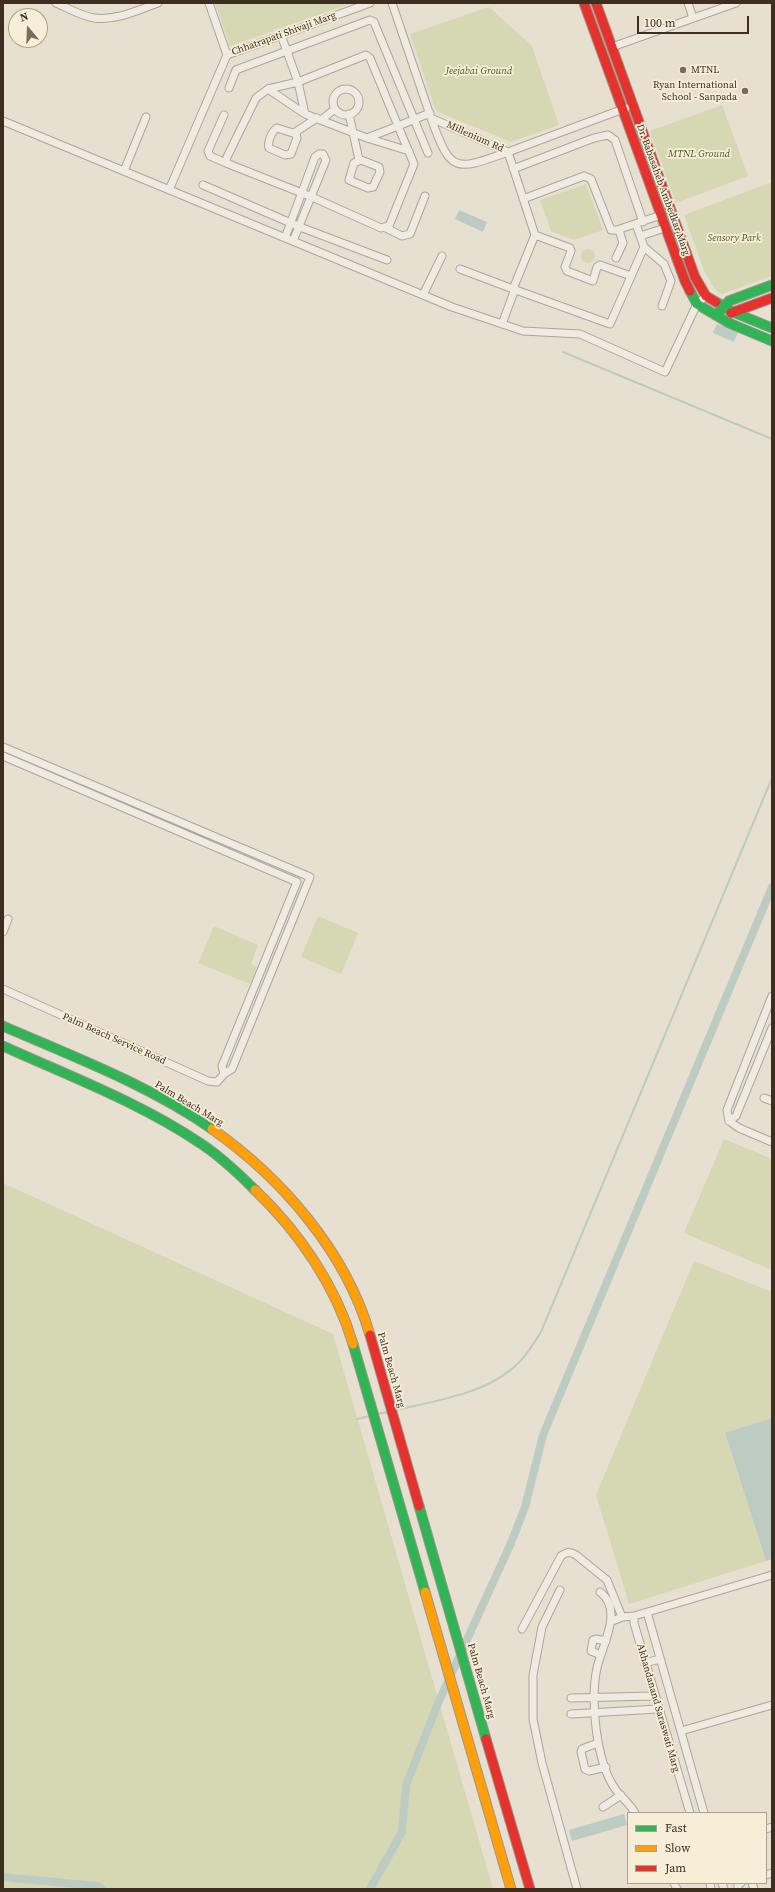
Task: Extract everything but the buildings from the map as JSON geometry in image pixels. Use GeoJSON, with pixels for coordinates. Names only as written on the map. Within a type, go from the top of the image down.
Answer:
{"type":"FeatureCollection","features":[{"type":"Feature","properties":{"kind":"main road","name":"Dr. Babasaheb Ambedkar Marg"},"geometry":{"type":"LineString","coordinates":[[584,3],[665,228],[685,280],[697,304],[715,316],[772,341]]}},
{"type":"Feature","properties":{"kind":"main road","name":"Dr. Babasaheb Ambedkar Marg"},"geometry":{"type":"LineString","coordinates":[[596,3],[695,277],[706,296],[733,312],[772,328]]}},
{"type":"Feature","properties":{"kind":"main road"},"geometry":{"type":"LineString","coordinates":[[715,316],[729,301],[772,286]]}},
{"type":"Feature","properties":{"kind":"main road"},"geometry":{"type":"LineString","coordinates":[[715,316],[733,312],[772,298]]}},
{"type":"Feature","properties":{"kind":"main road","name":"Palm Beach Marg"},"geometry":{"type":"LineString","coordinates":[[3,1026],[115,1076],[167,1102],[210,1128],[250,1159],[287,1195],[327,1246],[346,1280],[367,1326],[530,1889]]}},
{"type":"Feature","properties":{"kind":"main road"},"geometry":{"type":"LineString","coordinates":[[3,1046],[107,1092],[158,1118],[200,1143],[238,1173],[273,1207],[311,1256],[330,1288],[350,1333],[510,1889]]}},
{"type":"Feature","properties":{"kind":"street"},"geometry":{"type":"LineString","coordinates":[[56,3],[93,18],[110,18],[127,14],[158,3]]}},
{"type":"Feature","properties":{"kind":"street","name":"Chhatrapati Shivaji Marg"},"geometry":{"type":"LineString","coordinates":[[209,3],[227,55],[370,3]]}},
{"type":"Feature","properties":{"kind":"street"},"geometry":{"type":"LineString","coordinates":[[392,3],[440,144],[448,158],[458,165],[470,165],[508,152],[535,235],[502,324]]}},
{"type":"Feature","properties":{"kind":"street"},"geometry":{"type":"LineString","coordinates":[[688,3],[693,18]]}},
{"type":"Feature","properties":{"kind":"street"},"geometry":{"type":"LineString","coordinates":[[612,47],[736,3]]}},
{"type":"Feature","properties":{"kind":"street"},"geometry":{"type":"LineString","coordinates":[[229,88],[236,70],[286,50],[370,20],[374,22],[428,153]]}},
{"type":"Feature","properties":{"kind":"street"},"geometry":{"type":"LineString","coordinates":[[281,35],[298,82],[305,114]]}},
{"type":"Feature","properties":{"kind":"street"},"geometry":{"type":"LineString","coordinates":[[169,190],[227,55]]}},
{"type":"Feature","properties":{"kind":"street"},"geometry":{"type":"LineString","coordinates":[[226,163],[227,157],[253,101],[268,89],[298,82],[366,55],[370,58],[414,164],[391,224],[386,228]]}},
{"type":"Feature","properties":{"kind":"street"},"geometry":{"type":"LineString","coordinates":[[268,89],[305,114],[367,138],[409,151]]}},
{"type":"Feature","properties":{"kind":"street"},"geometry":{"type":"LineString","coordinates":[[345,89],[353,90],[359,97],[360,102],[356,110],[349,114],[340,113],[335,108],[334,99],[338,92],[345,89]]}},
{"type":"Feature","properties":{"kind":"street","name":"Millenium Rd"},"geometry":{"type":"LineString","coordinates":[[430,116],[508,152],[633,106]]}},
{"type":"Feature","properties":{"kind":"street"},"geometry":{"type":"LineString","coordinates":[[294,133],[297,138],[291,154],[285,155],[269,148],[268,144],[275,129],[279,128],[294,133],[335,108]]}},
{"type":"Feature","properties":{"kind":"street"},"geometry":{"type":"LineString","coordinates":[[349,114],[359,160]]}},
{"type":"Feature","properties":{"kind":"street"},"geometry":{"type":"LineString","coordinates":[[224,115],[208,151],[210,156],[381,228],[386,228],[402,236],[410,234],[425,196]]}},
{"type":"Feature","properties":{"kind":"street"},"geometry":{"type":"LineString","coordinates":[[367,138],[414,120],[430,116]]}},
{"type":"Feature","properties":{"kind":"street"},"geometry":{"type":"LineString","coordinates":[[124,171],[146,117]]}},
{"type":"Feature","properties":{"kind":"street"},"geometry":{"type":"LineString","coordinates":[[3,121],[423,295],[523,331],[580,334],[665,372],[697,304],[706,296]]}},
{"type":"Feature","properties":{"kind":"street"},"geometry":{"type":"LineString","coordinates":[[513,169],[594,138],[608,135],[612,137],[617,145],[639,223],[640,236],[644,247],[664,264],[671,281],[662,306]]}},
{"type":"Feature","properties":{"kind":"street"},"geometry":{"type":"LineString","coordinates":[[285,238],[316,157],[319,154],[323,154],[326,160],[312,198],[293,241]]}},
{"type":"Feature","properties":{"kind":"street"},"geometry":{"type":"LineString","coordinates":[[359,160],[379,167],[380,172],[373,187],[368,188],[349,180],[354,163],[359,160]]}},
{"type":"Feature","properties":{"kind":"street"},"geometry":{"type":"LineString","coordinates":[[523,199],[584,176],[591,179],[608,227],[613,231],[661,215]]}},
{"type":"Feature","properties":{"kind":"street"},"geometry":{"type":"LineString","coordinates":[[203,185],[291,224],[387,260]]}},
{"type":"Feature","properties":{"kind":"street"},"geometry":{"type":"LineString","coordinates":[[640,236],[665,228]]}},
{"type":"Feature","properties":{"kind":"street"},"geometry":{"type":"LineString","coordinates":[[616,258],[623,243],[619,230]]}},
{"type":"Feature","properties":{"kind":"street"},"geometry":{"type":"LineString","coordinates":[[535,235],[570,248],[571,251],[565,267],[567,271],[593,281],[598,265],[600,265],[631,276]]}},
{"type":"Feature","properties":{"kind":"street"},"geometry":{"type":"LineString","coordinates":[[460,269],[610,324],[644,247]]}},
{"type":"Feature","properties":{"kind":"street"},"geometry":{"type":"LineString","coordinates":[[423,295],[442,256]]}},
{"type":"Feature","properties":{"kind":"street"},"geometry":{"type":"LineString","coordinates":[[4,751],[310,877]]}},
{"type":"Feature","properties":{"kind":"street"},"geometry":{"type":"LineString","coordinates":[[4,751],[297,882],[310,877]]}},
{"type":"Feature","properties":{"kind":"street"},"geometry":{"type":"LineString","coordinates":[[297,882],[222,1066],[224,1074],[232,1069],[310,877]]}},
{"type":"Feature","properties":{"kind":"street"},"geometry":{"type":"LineString","coordinates":[[3,932],[8,919]]}},
{"type":"Feature","properties":{"kind":"street","name":"Palm Beach Service Road"},"geometry":{"type":"LineString","coordinates":[[3,989],[208,1081],[216,1082],[224,1074]]}},
{"type":"Feature","properties":{"kind":"street"},"geometry":{"type":"LineString","coordinates":[[729,1121],[728,1110],[772,996]]}},
{"type":"Feature","properties":{"kind":"street"},"geometry":{"type":"LineString","coordinates":[[729,1121],[736,1116],[772,1028]]}},
{"type":"Feature","properties":{"kind":"street"},"geometry":{"type":"LineString","coordinates":[[764,1098],[772,1101]]}},
{"type":"Feature","properties":{"kind":"street"},"geometry":{"type":"LineString","coordinates":[[729,1121],[740,1128],[772,1142]]}},
{"type":"Feature","properties":{"kind":"street"},"geometry":{"type":"LineString","coordinates":[[522,1629],[561,1556],[567,1552],[576,1555],[607,1580],[618,1619],[634,1616],[772,1574]]}},
{"type":"Feature","properties":{"kind":"street"},"geometry":{"type":"LineString","coordinates":[[560,1590],[542,1627],[533,1675],[533,1719],[542,1763],[577,1889]]}},
{"type":"Feature","properties":{"kind":"street"},"geometry":{"type":"LineString","coordinates":[[600,1592],[607,1597],[611,1612],[606,1641],[597,1668],[594,1697],[594,1712],[598,1743],[615,1789],[631,1806],[634,1812]]}},
{"type":"Feature","properties":{"kind":"street","name":"Akhandanand Saraswati Marg"},"geometry":{"type":"LineString","coordinates":[[647,1612],[704,1812]]}},
{"type":"Feature","properties":{"kind":"street","name":"Akhandanand Saraswati Marg"},"geometry":{"type":"LineString","coordinates":[[634,1616],[634,1623],[654,1696],[689,1810]]}},
{"type":"Feature","properties":{"kind":"street"},"geometry":{"type":"LineString","coordinates":[[601,1655],[591,1651],[594,1640],[606,1641]]}},
{"type":"Feature","properties":{"kind":"street"},"geometry":{"type":"LineString","coordinates":[[645,1663],[660,1659]]}},
{"type":"Feature","properties":{"kind":"street"},"geometry":{"type":"LineString","coordinates":[[571,1698],[654,1696]]}},
{"type":"Feature","properties":{"kind":"street"},"geometry":{"type":"LineString","coordinates":[[681,1731],[772,1705]]}},
{"type":"Feature","properties":{"kind":"street"},"geometry":{"type":"LineString","coordinates":[[571,1714],[658,1709]]}},
{"type":"Feature","properties":{"kind":"street"},"geometry":{"type":"LineString","coordinates":[[598,1743],[582,1749],[580,1752],[585,1769],[589,1771],[606,1767]]}},
{"type":"Feature","properties":{"kind":"street"},"geometry":{"type":"LineString","coordinates":[[677,1772],[691,1768]]}},
{"type":"Feature","properties":{"kind":"street"},"geometry":{"type":"LineString","coordinates":[[603,1807],[621,1795]]}},
{"type":"Feature","properties":{"kind":"street"},"geometry":{"type":"LineString","coordinates":[[689,1810],[701,1804]]}},
{"type":"Feature","properties":{"kind":"green space"},"geometry":{"type":"Polygon","coordinates":[[[215,3],[352,3],[230,46],[215,3]]]}},
{"type":"Feature","properties":{"kind":"green space","name":"Jeejabai Ground"},"geometry":{"type":"Polygon","coordinates":[[[489,7],[532,46],[559,125],[511,142],[436,111],[410,34],[489,7]]]}},
{"type":"Feature","properties":{"kind":"green space","name":"MTNL Ground"},"geometry":{"type":"Polygon","coordinates":[[[722,105],[748,176],[676,203],[650,131],[722,105]]]}},
{"type":"Feature","properties":{"kind":"green space","name":"Sensory Park"},"geometry":{"type":"Polygon","coordinates":[[[772,182],[772,276],[723,294],[717,292],[705,273],[684,215],[772,182]]]}},
{"type":"Feature","properties":{"kind":"green space"},"geometry":{"type":"Polygon","coordinates":[[[586,184],[603,230],[574,240],[551,231],[540,200],[586,184]]]}},
{"type":"Feature","properties":{"kind":"green space"},"geometry":{"type":"Polygon","coordinates":[[[585,249],[591,249],[595,253],[595,259],[591,263],[585,263],[581,259],[581,253],[585,249]]]}},
{"type":"Feature","properties":{"kind":"green space"},"geometry":{"type":"Polygon","coordinates":[[[318,916],[358,933],[341,974],[301,957],[318,916]]]}},
{"type":"Feature","properties":{"kind":"green space"},"geometry":{"type":"Polygon","coordinates":[[[214,926],[258,945],[251,964],[257,967],[250,984],[198,963],[214,926]]]}},
{"type":"Feature","properties":{"kind":"green space"},"geometry":{"type":"Polygon","coordinates":[[[724,1139],[772,1159],[772,1270],[684,1233],[724,1139]]]}},
{"type":"Feature","properties":{"kind":"green space"},"geometry":{"type":"Polygon","coordinates":[[[3,1183],[333,1334],[493,1889],[3,1889],[3,1183]]]}},
{"type":"Feature","properties":{"kind":"green space"},"geometry":{"type":"Polygon","coordinates":[[[694,1261],[772,1292],[772,1418],[725,1434],[766,1561],[629,1604],[596,1495],[694,1261]]]}},
{"type":"Feature","properties":{"kind":"shaded area"},"geometry":{"type":"Polygon","coordinates":[[[459,210],[487,222],[483,232],[455,219],[459,210]]]}},
{"type":"Feature","properties":{"kind":"shaded area"},"geometry":{"type":"Polygon","coordinates":[[[717,324],[738,332],[734,342],[713,333],[717,324]]]}},
{"type":"Feature","properties":{"kind":"shaded area"},"geometry":{"type":"Polygon","coordinates":[[[772,1418],[772,1559],[766,1561],[725,1433],[772,1418]]]}},
{"type":"Feature","properties":{"kind":"shaded area"},"geometry":{"type":"Polygon","coordinates":[[[624,1814],[627,1825],[572,1841],[569,1830],[624,1814]]]}},
{"type":"Feature","properties":{"kind":"waterway"},"geometry":{"type":"LineString","coordinates":[[563,352],[772,439]]}},
{"type":"Feature","properties":{"kind":"waterway"},"geometry":{"type":"LineString","coordinates":[[396,1410],[464,1393],[497,1379],[511,1370],[523,1358],[541,1332],[772,778]]}},
{"type":"Feature","properties":{"kind":"waterway"},"geometry":{"type":"LineString","coordinates":[[370,1889],[402,1832],[406,1785],[439,1701],[511,1543],[525,1507],[543,1435],[772,887]]}},
{"type":"Feature","properties":{"kind":"waterway"},"geometry":{"type":"LineString","coordinates":[[377,1414],[388,1412]]}},
{"type":"Feature","properties":{"kind":"waterway"},"geometry":{"type":"LineString","coordinates":[[357,1419],[370,1416]]}},
{"type":"Feature","properties":{"kind":"waterway"},"geometry":{"type":"LineString","coordinates":[[3,1877],[97,1886],[102,1889]]}},
{"type":"Feature","properties":{"kind":"traffic: fast"},"geometry":{"type":"LineString","coordinates":[[719,312],[729,301],[772,285]]}},
{"type":"Feature","properties":{"kind":"traffic: fast"},"geometry":{"type":"LineString","coordinates":[[690,291],[697,304],[729,323],[772,341]]}},
{"type":"Feature","properties":{"kind":"traffic: fast"},"geometry":{"type":"LineString","coordinates":[[716,302],[733,312],[772,328]]}},
{"type":"Feature","properties":{"kind":"traffic: fast"},"geometry":{"type":"LineString","coordinates":[[3,1026],[137,1085],[188,1113],[212,1129]]}},
{"type":"Feature","properties":{"kind":"traffic: fast"},"geometry":{"type":"LineString","coordinates":[[3,1046],[103,1090],[177,1128],[215,1153],[255,1190]]}},
{"type":"Feature","properties":{"kind":"traffic: fast"},"geometry":{"type":"LineString","coordinates":[[353,1344],[425,1592]]}},
{"type":"Feature","properties":{"kind":"traffic: fast"},"geometry":{"type":"LineString","coordinates":[[419,1506],[486,1739]]}},
{"type":"Feature","properties":{"kind":"traffic: slow"},"geometry":{"type":"LineString","coordinates":[[212,1129],[263,1170],[308,1219],[328,1246],[345,1275],[359,1304],[370,1335]]}},
{"type":"Feature","properties":{"kind":"traffic: slow"},"geometry":{"type":"LineString","coordinates":[[255,1190],[271,1206],[301,1242],[314,1261],[337,1301],[353,1344]]}},
{"type":"Feature","properties":{"kind":"traffic: slow"},"geometry":{"type":"LineString","coordinates":[[425,1592],[511,1889]]}},
{"type":"Feature","properties":{"kind":"traffic: jam"},"geometry":{"type":"LineString","coordinates":[[584,3],[685,281],[690,291]]}},
{"type":"Feature","properties":{"kind":"traffic: jam"},"geometry":{"type":"LineString","coordinates":[[596,3],[695,277],[706,296],[716,302]]}},
{"type":"Feature","properties":{"kind":"traffic: jam"},"geometry":{"type":"LineString","coordinates":[[731,313],[772,298]]}},
{"type":"Feature","properties":{"kind":"traffic: jam"},"geometry":{"type":"LineString","coordinates":[[370,1335],[419,1506]]}},
{"type":"Feature","properties":{"kind":"traffic: jam"},"geometry":{"type":"LineString","coordinates":[[486,1739],[530,1889]]}},
{"type":"Feature","properties":{"kind":"place","name":"MTNL"},"geometry":{"type":"Point","coordinates":[683,70]}},
{"type":"Feature","properties":{"kind":"place","name":"Ryan International School - Sanpada"},"geometry":{"type":"Point","coordinates":[745,91]}}]}
